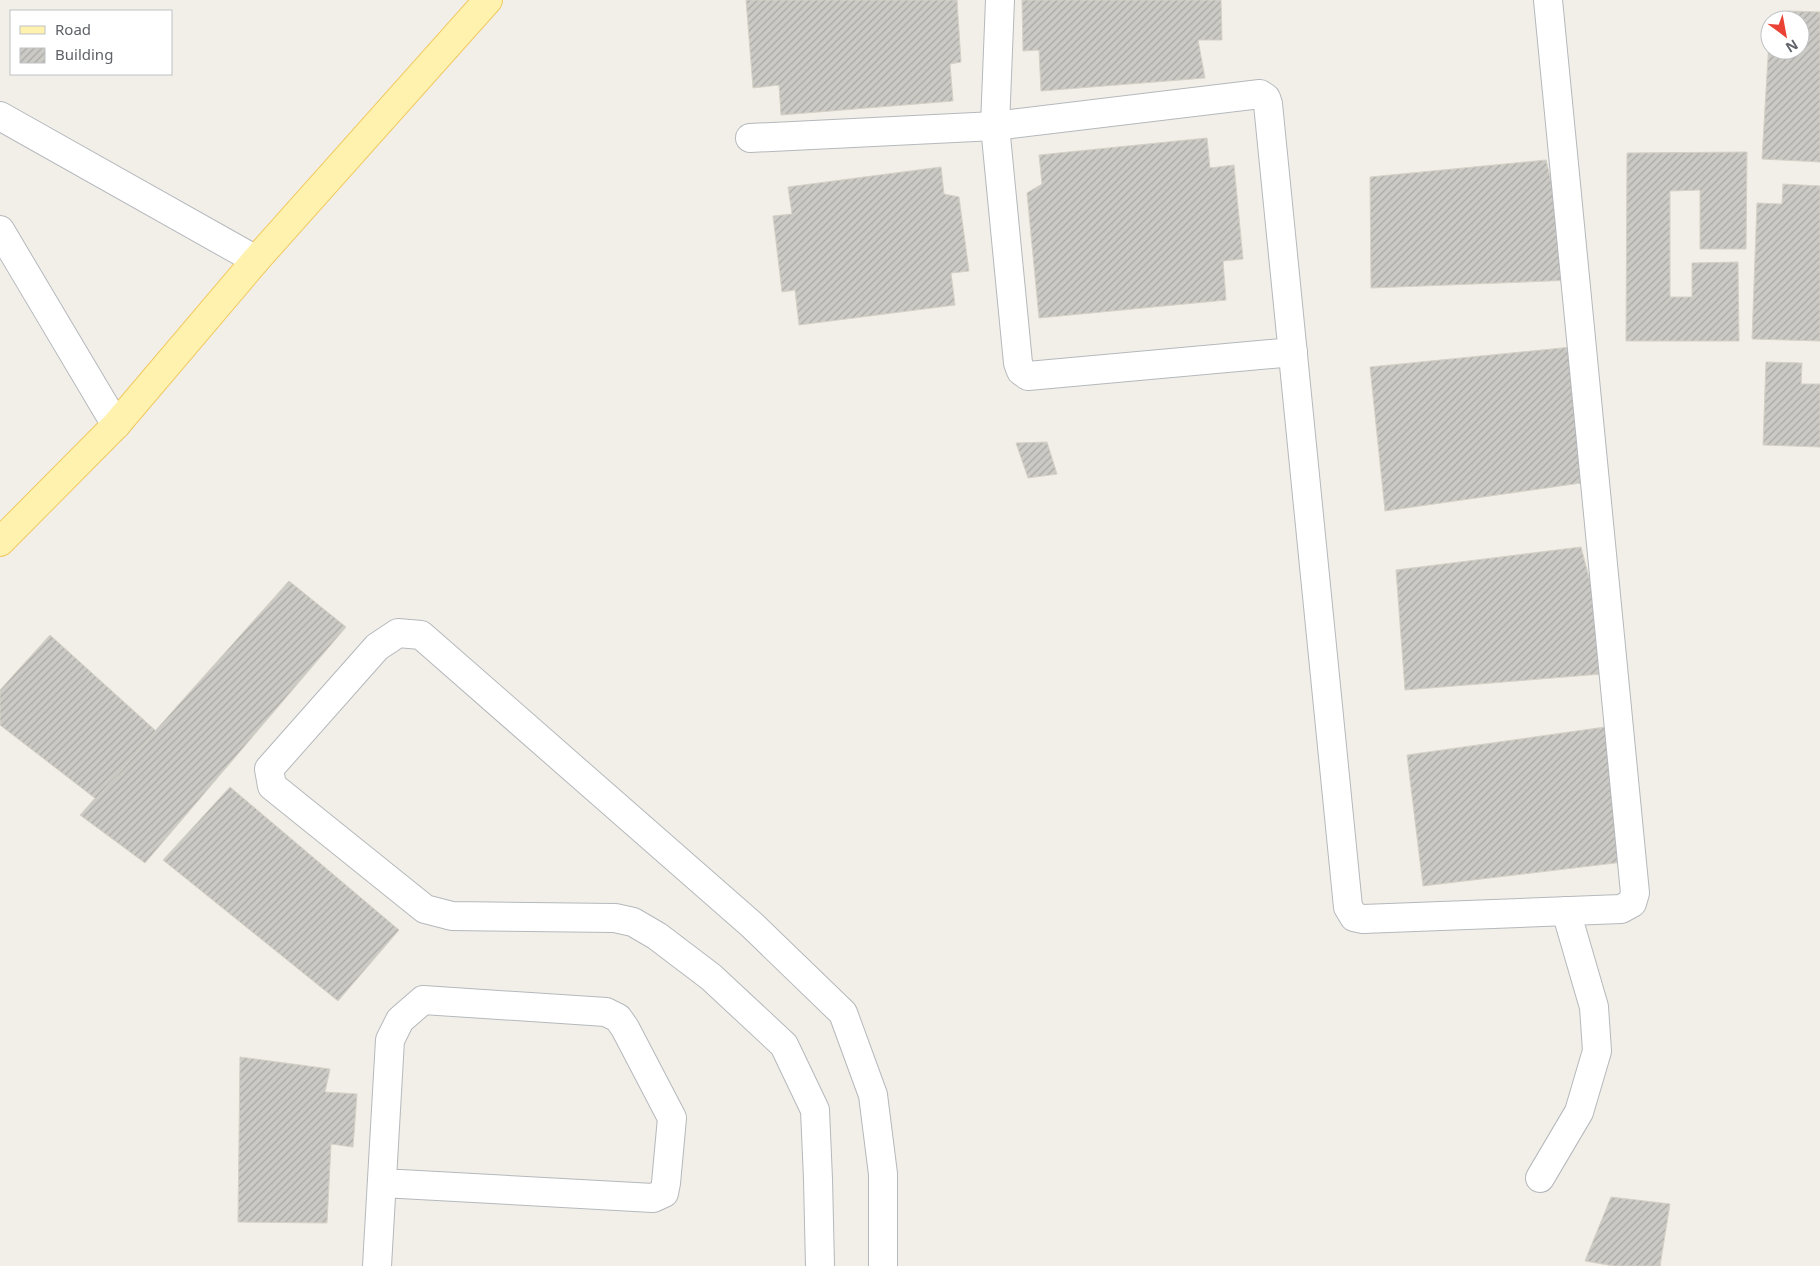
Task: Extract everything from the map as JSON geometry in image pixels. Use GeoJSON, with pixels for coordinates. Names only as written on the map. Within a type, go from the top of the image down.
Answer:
{"type":"FeatureCollection","features":[{"type":"Feature","properties":{"kind":"main road"},"geometry":{"type":"LineString","coordinates":[[0,542],[116,425],[256,260],[488,0]]}},
{"type":"Feature","properties":{"kind":"street"},"geometry":{"type":"LineString","coordinates":[[1000,0],[995,126],[1018,363],[1021,370],[1028,376],[1293,352]]}},
{"type":"Feature","properties":{"kind":"street"},"geometry":{"type":"LineString","coordinates":[[750,138],[995,126],[1260,94],[1266,98],[1348,907],[1354,917],[1363,919],[1622,909],[1632,903],[1635,893],[1548,0]]}},
{"type":"Feature","properties":{"kind":"street"},"geometry":{"type":"LineString","coordinates":[[0,116],[256,260]]}},
{"type":"Feature","properties":{"kind":"street"},"geometry":{"type":"LineString","coordinates":[[0,230],[116,425]]}},
{"type":"Feature","properties":{"kind":"street"},"geometry":{"type":"LineString","coordinates":[[819,1266],[815,1110],[784,1045],[711,977],[657,936],[633,922],[614,918],[452,916],[425,909],[272,786],[269,769],[377,647],[398,633],[421,635],[752,925],[843,1013],[873,1095],[883,1174],[883,1266]]}},
{"type":"Feature","properties":{"kind":"street"},"geometry":{"type":"LineString","coordinates":[[1540,1178],[1579,1112],[1597,1051],[1594,1007],[1566,911]]}},
{"type":"Feature","properties":{"kind":"street"},"geometry":{"type":"LineString","coordinates":[[377,1266],[390,1040],[400,1020],[423,1000],[606,1012],[618,1018],[672,1118],[664,1193],[653,1198],[382,1183]]}},
{"type":"Feature","properties":{"kind":"building"},"geometry":{"type":"Polygon","coordinates":[[[746,0],[957,0],[961,62],[950,64],[953,101],[781,115],[779,85],[753,88],[746,0]]]}},
{"type":"Feature","properties":{"kind":"building"},"geometry":{"type":"Polygon","coordinates":[[[1022,0],[1221,0],[1222,40],[1198,40],[1205,78],[1041,91],[1039,50],[1023,51],[1022,0]]]}},
{"type":"Feature","properties":{"kind":"building"},"geometry":{"type":"Polygon","coordinates":[[[1810,12],[1820,12],[1820,162],[1762,159],[1768,60],[1810,60],[1810,12]]]}},
{"type":"Feature","properties":{"kind":"building"},"geometry":{"type":"Polygon","coordinates":[[[1207,138],[1210,168],[1234,165],[1243,259],[1223,261],[1226,300],[1039,318],[1027,193],[1042,184],[1039,155],[1207,138]]]}},
{"type":"Feature","properties":{"kind":"building"},"geometry":{"type":"Polygon","coordinates":[[[1747,152],[1746,249],[1700,249],[1700,190],[1670,191],[1670,297],[1692,297],[1692,263],[1738,262],[1739,341],[1626,341],[1627,153],[1747,152]]]}},
{"type":"Feature","properties":{"kind":"building"},"geometry":{"type":"Polygon","coordinates":[[[1546,160],[1575,280],[1371,288],[1370,177],[1546,160]]]}},
{"type":"Feature","properties":{"kind":"building"},"geometry":{"type":"Polygon","coordinates":[[[941,167],[944,194],[959,197],[969,271],[951,273],[955,305],[799,325],[795,290],[782,292],[773,216],[792,214],[788,187],[941,167]]]}},
{"type":"Feature","properties":{"kind":"building"},"geometry":{"type":"Polygon","coordinates":[[[1783,184],[1820,186],[1820,341],[1752,339],[1757,203],[1782,204],[1783,184]]]}},
{"type":"Feature","properties":{"kind":"building"},"geometry":{"type":"Polygon","coordinates":[[[1582,346],[1595,481],[1385,511],[1370,367],[1582,346]]]}},
{"type":"Feature","properties":{"kind":"building"},"geometry":{"type":"Polygon","coordinates":[[[1766,362],[1802,363],[1801,384],[1820,384],[1820,447],[1763,445],[1766,362]]]}},
{"type":"Feature","properties":{"kind":"building"},"geometry":{"type":"Polygon","coordinates":[[[1047,442],[1057,474],[1028,478],[1016,443],[1047,442]]]}},
{"type":"Feature","properties":{"kind":"building"},"geometry":{"type":"Polygon","coordinates":[[[1581,547],[1614,673],[1405,690],[1396,570],[1581,547]]]}},
{"type":"Feature","properties":{"kind":"building"},"geometry":{"type":"Polygon","coordinates":[[[289,581],[346,627],[145,863],[80,815],[289,581]]]}},
{"type":"Feature","properties":{"kind":"building"},"geometry":{"type":"Polygon","coordinates":[[[50,635],[156,731],[96,799],[0,725],[0,690],[50,635]]]}},
{"type":"Feature","properties":{"kind":"building"},"geometry":{"type":"Polygon","coordinates":[[[1619,725],[1632,861],[1423,886],[1407,755],[1619,725]]]}},
{"type":"Feature","properties":{"kind":"building"},"geometry":{"type":"Polygon","coordinates":[[[230,787],[399,930],[338,1001],[163,860],[230,787]]]}},
{"type":"Feature","properties":{"kind":"building"},"geometry":{"type":"Polygon","coordinates":[[[240,1057],[330,1069],[325,1092],[357,1094],[353,1147],[331,1144],[327,1223],[238,1222],[240,1057]]]}},
{"type":"Feature","properties":{"kind":"building"},"geometry":{"type":"Polygon","coordinates":[[[1611,1197],[1670,1204],[1660,1266],[1614,1266],[1585,1261],[1611,1197]]]}}]}
